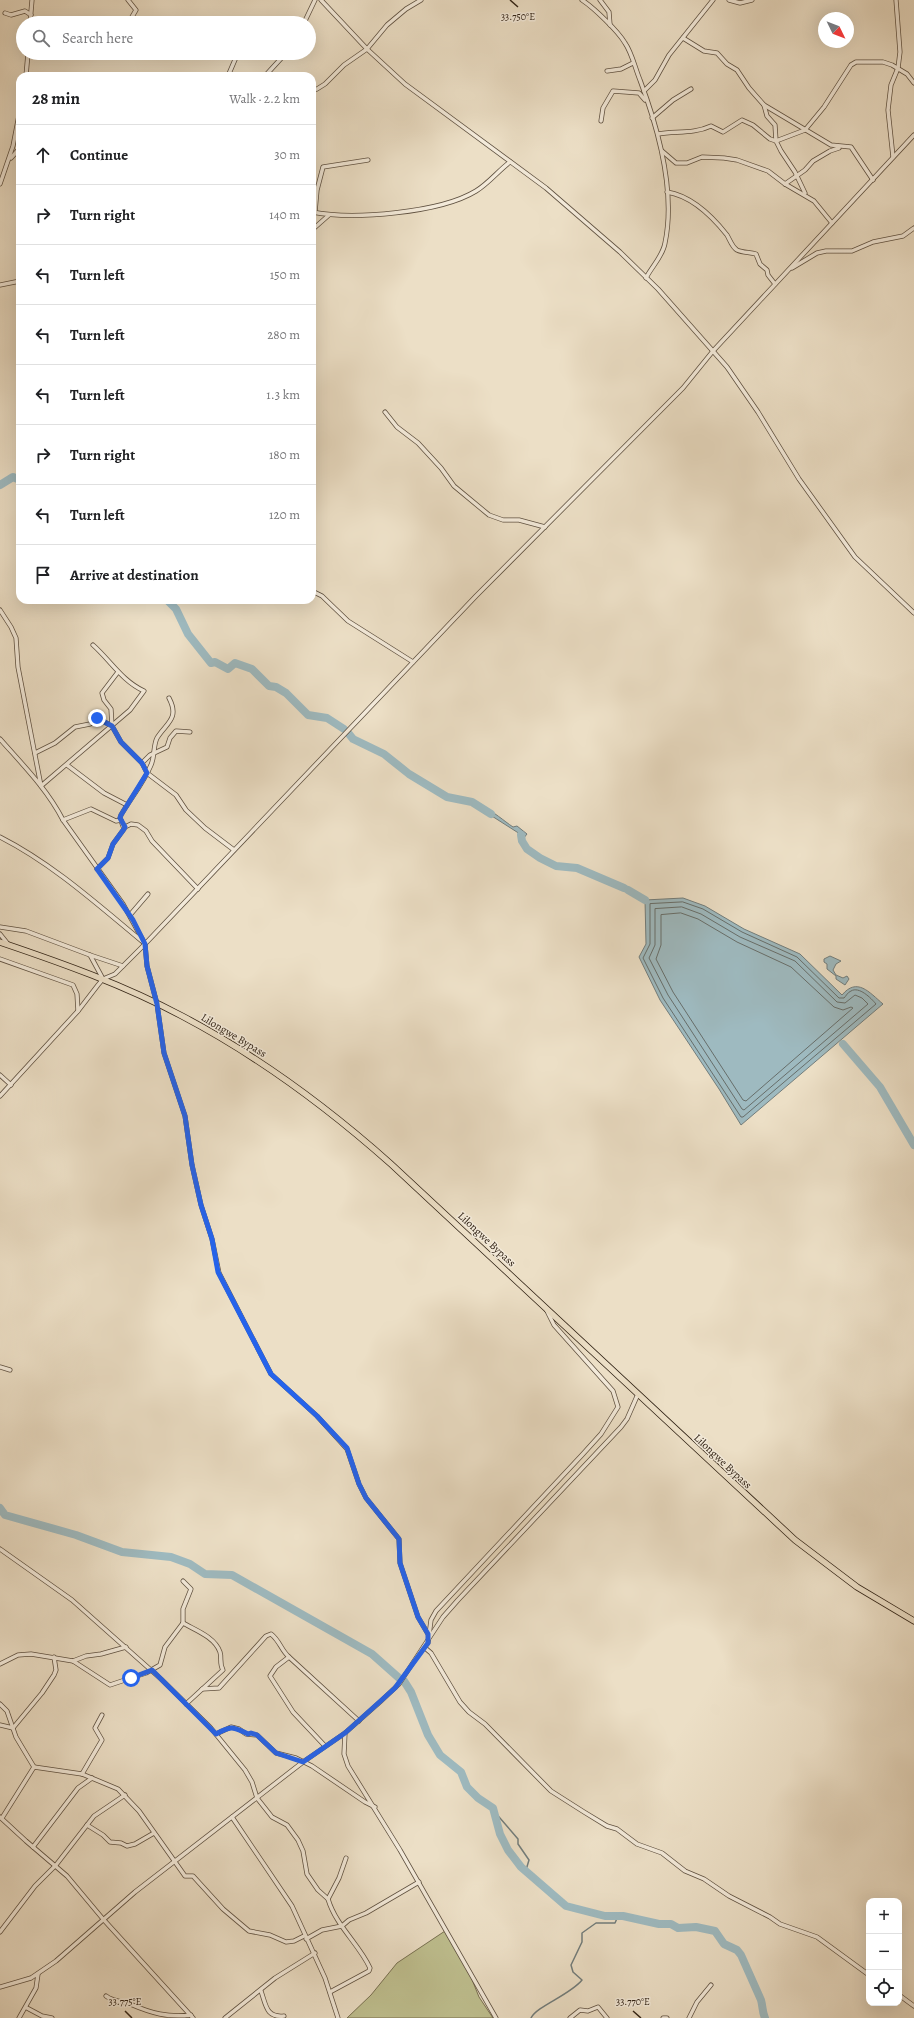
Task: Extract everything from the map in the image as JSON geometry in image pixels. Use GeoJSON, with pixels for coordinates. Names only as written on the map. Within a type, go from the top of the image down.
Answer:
{"type":"FeatureCollection","features":[{"type":"Feature","properties":{"kind":"main road","name":"Lilongwe Bypass"},"geometry":{"type":"LineString","coordinates":[[0,942],[103,979],[187,1018],[248,1054],[341,1120],[545,1306],[795,1540],[857,1587],[914,1621]]}},
{"type":"Feature","properties":{"kind":"street"},"geometry":{"type":"LineString","coordinates":[[5,13],[11,15],[24,11],[31,14],[32,0]]}},
{"type":"Feature","properties":{"kind":"street"},"geometry":{"type":"LineString","coordinates":[[128,0],[136,10],[132,16]]}},
{"type":"Feature","properties":{"kind":"street"},"geometry":{"type":"LineString","coordinates":[[307,16],[315,0]]}},
{"type":"Feature","properties":{"kind":"street"},"geometry":{"type":"LineString","coordinates":[[321,0],[367,49],[405,84],[557,197],[646,278],[712,351],[723,361],[745,392],[799,479],[850,550],[870,573],[914,613]]}},
{"type":"Feature","properties":{"kind":"street"},"geometry":{"type":"LineString","coordinates":[[316,89],[321,87],[344,65],[367,49],[387,25],[406,9],[421,0]]}},
{"type":"Feature","properties":{"kind":"street"},"geometry":{"type":"LineString","coordinates":[[582,0],[626,43],[658,134],[668,205],[666,243],[662,253],[646,278]]}},
{"type":"Feature","properties":{"kind":"street"},"geometry":{"type":"LineString","coordinates":[[600,0],[609,12],[610,26]]}},
{"type":"Feature","properties":{"kind":"street"},"geometry":{"type":"LineString","coordinates":[[644,91],[655,80],[669,55],[713,0]]}},
{"type":"Feature","properties":{"kind":"street"},"geometry":{"type":"LineString","coordinates":[[729,0],[740,3],[752,0]]}},
{"type":"Feature","properties":{"kind":"street"},"geometry":{"type":"LineString","coordinates":[[893,157],[888,110],[890,85],[898,68],[900,52],[896,0]]}},
{"type":"Feature","properties":{"kind":"street"},"geometry":{"type":"LineString","coordinates":[[683,38],[704,50],[717,53],[726,64],[737,70],[743,80],[764,106],[831,145],[840,148]]}},
{"type":"Feature","properties":{"kind":"street"},"geometry":{"type":"LineString","coordinates":[[26,72],[27,60]]}},
{"type":"Feature","properties":{"kind":"street"},"geometry":{"type":"LineString","coordinates":[[230,72],[235,60]]}},
{"type":"Feature","properties":{"kind":"street"},"geometry":{"type":"LineString","coordinates":[[269,72],[280,60]]}},
{"type":"Feature","properties":{"kind":"street"},"geometry":{"type":"LineString","coordinates":[[658,134],[696,131],[711,126],[723,132],[742,120],[753,125],[770,139],[776,141],[805,130],[853,63],[883,62],[908,74],[914,83]]}},
{"type":"Feature","properties":{"kind":"street"},"geometry":{"type":"LineString","coordinates":[[607,71],[621,69],[634,63]]}},
{"type":"Feature","properties":{"kind":"street"},"geometry":{"type":"LineString","coordinates":[[639,93],[640,80]]}},
{"type":"Feature","properties":{"kind":"street"},"geometry":{"type":"LineString","coordinates":[[652,118],[673,100],[691,89]]}},
{"type":"Feature","properties":{"kind":"street"},"geometry":{"type":"LineString","coordinates":[[601,121],[604,108],[613,91],[639,93],[647,102]]}},
{"type":"Feature","properties":{"kind":"street"},"geometry":{"type":"LineString","coordinates":[[764,106],[767,116],[775,126],[776,141],[806,194]]}},
{"type":"Feature","properties":{"kind":"street"},"geometry":{"type":"LineString","coordinates":[[0,184],[9,160],[16,128]]}},
{"type":"Feature","properties":{"kind":"street"},"geometry":{"type":"LineString","coordinates":[[0,1096],[78,1011],[103,979],[115,974],[145,944],[476,596],[682,388],[712,351],[914,135]]}},
{"type":"Feature","properties":{"kind":"street"},"geometry":{"type":"LineString","coordinates":[[786,184],[820,156],[847,146],[852,148],[873,180]]}},
{"type":"Feature","properties":{"kind":"street"},"geometry":{"type":"LineString","coordinates":[[661,150],[676,163],[684,164],[702,157],[737,160],[768,171],[786,184],[806,194],[818,205],[832,223]]}},
{"type":"Feature","properties":{"kind":"street"},"geometry":{"type":"LineString","coordinates":[[9,160],[16,152]]}},
{"type":"Feature","properties":{"kind":"street"},"geometry":{"type":"LineString","coordinates":[[316,197],[323,168],[361,160],[368,160]]}},
{"type":"Feature","properties":{"kind":"street"},"geometry":{"type":"LineString","coordinates":[[316,212],[329,215],[377,215],[413,210],[458,199],[478,190],[510,162]]}},
{"type":"Feature","properties":{"kind":"street"},"geometry":{"type":"LineString","coordinates":[[667,192],[685,198],[700,207],[718,224],[733,247],[738,250],[756,254],[760,264],[767,270],[768,275],[775,284]]}},
{"type":"Feature","properties":{"kind":"street"},"geometry":{"type":"LineString","coordinates":[[316,226],[329,215]]}},
{"type":"Feature","properties":{"kind":"street"},"geometry":{"type":"LineString","coordinates":[[789,270],[816,253],[826,251],[852,251],[873,242],[903,236],[914,228]]}},
{"type":"Feature","properties":{"kind":"street"},"geometry":{"type":"LineString","coordinates":[[0,285],[16,282]]}},
{"type":"Feature","properties":{"kind":"street"},"geometry":{"type":"LineString","coordinates":[[385,412],[397,427],[418,443],[425,453],[441,468],[454,486],[489,515],[503,520],[519,520],[545,527]]}},
{"type":"Feature","properties":{"kind":"street"},"geometry":{"type":"LineString","coordinates":[[316,593],[322,596],[351,623],[413,662]]}},
{"type":"Feature","properties":{"kind":"street"},"geometry":{"type":"LineString","coordinates":[[0,610],[16,638],[18,666],[41,786]]}},
{"type":"Feature","properties":{"kind":"street"},"geometry":{"type":"LineString","coordinates":[[41,786],[136,704],[144,691],[130,683],[93,645]]}},
{"type":"Feature","properties":{"kind":"street"},"geometry":{"type":"LineString","coordinates":[[118,672],[102,693],[102,696],[111,709],[112,726],[121,742],[142,763],[147,773],[176,795],[186,810],[205,828],[234,850]]}},
{"type":"Feature","properties":{"kind":"street"},"geometry":{"type":"LineString","coordinates":[[121,820],[127,805],[147,773],[155,752],[158,737],[168,726],[173,717],[172,703],[169,698]]}},
{"type":"Feature","properties":{"kind":"street"},"geometry":{"type":"LineString","coordinates":[[35,753],[55,743],[75,727],[90,724],[97,718],[112,726]]}},
{"type":"Feature","properties":{"kind":"street"},"geometry":{"type":"LineString","coordinates":[[142,763],[155,752],[167,747],[170,738],[176,731],[190,732]]}},
{"type":"Feature","properties":{"kind":"street"},"geometry":{"type":"LineString","coordinates":[[0,739],[55,804],[63,820],[130,915],[145,944],[147,966],[157,1004],[164,1053],[185,1116],[192,1165],[201,1205],[212,1239],[218,1272],[271,1374],[317,1416],[347,1448],[359,1484],[366,1498],[399,1539],[400,1563],[418,1617],[428,1634]]}},
{"type":"Feature","properties":{"kind":"street"},"geometry":{"type":"LineString","coordinates":[[67,765],[104,792],[127,805]]}},
{"type":"Feature","properties":{"kind":"street"},"geometry":{"type":"LineString","coordinates":[[63,820],[91,810],[116,821],[121,820]]}},
{"type":"Feature","properties":{"kind":"street"},"geometry":{"type":"LineString","coordinates":[[121,820],[125,827]]}},
{"type":"Feature","properties":{"kind":"street"},"geometry":{"type":"LineString","coordinates":[[97,869],[108,858],[113,844],[125,827],[131,824],[138,825],[146,831],[152,841],[198,889]]}},
{"type":"Feature","properties":{"kind":"street"},"geometry":{"type":"LineString","coordinates":[[0,837],[26,850],[46,864],[145,944]]}},
{"type":"Feature","properties":{"kind":"street"},"geometry":{"type":"LineString","coordinates":[[130,915],[148,894]]}},
{"type":"Feature","properties":{"kind":"street"},"geometry":{"type":"LineString","coordinates":[[0,927],[26,931],[90,956],[123,966]]}},
{"type":"Feature","properties":{"kind":"street"},"geometry":{"type":"LineString","coordinates":[[0,934],[10,946]]}},
{"type":"Feature","properties":{"kind":"street"},"geometry":{"type":"LineString","coordinates":[[90,956],[103,979]]}},
{"type":"Feature","properties":{"kind":"street"},"geometry":{"type":"LineString","coordinates":[[0,959],[73,985],[77,994],[78,1011]]}},
{"type":"Feature","properties":{"kind":"street"},"geometry":{"type":"LineString","coordinates":[[0,1076],[11,1085]]}},
{"type":"Feature","properties":{"kind":"street"},"geometry":{"type":"LineString","coordinates":[[428,1643],[431,1620],[436,1611],[601,1434],[618,1407],[613,1391],[554,1325],[545,1306]]}},
{"type":"Feature","properties":{"kind":"street"},"geometry":{"type":"LineString","coordinates":[[0,1367],[10,1370]]}},
{"type":"Feature","properties":{"kind":"street"},"geometry":{"type":"LineString","coordinates":[[0,1988],[38,1974],[56,1961],[103,1919],[174,1862],[303,1762],[345,1733],[395,1688],[428,1643],[444,1617],[458,1600],[621,1427],[627,1419],[638,1394]]}},
{"type":"Feature","properties":{"kind":"street"},"geometry":{"type":"LineString","coordinates":[[0,1549],[72,1600],[152,1670],[216,1734],[245,1770],[252,1782],[256,1798],[272,1817],[287,1825],[298,1840],[303,1851],[307,1874],[318,1890],[328,1899],[332,1911],[365,1956],[370,1968],[369,1971],[330,1992]]}},
{"type":"Feature","properties":{"kind":"street"},"geometry":{"type":"LineString","coordinates":[[0,1664],[18,1655],[31,1654],[54,1657],[72,1661],[110,1685],[152,1670],[160,1665],[165,1647],[183,1624],[183,1609],[191,1589],[183,1581]]}},
{"type":"Feature","properties":{"kind":"street"},"geometry":{"type":"LineString","coordinates":[[183,1624],[212,1640],[220,1652],[223,1672],[186,1704]]}},
{"type":"Feature","properties":{"kind":"street"},"geometry":{"type":"LineString","coordinates":[[202,1689],[219,1688],[266,1636],[271,1634],[276,1638],[281,1649],[289,1657],[359,1721]]}},
{"type":"Feature","properties":{"kind":"street"},"geometry":{"type":"LineString","coordinates":[[72,1661],[86,1656],[101,1654],[126,1647]]}},
{"type":"Feature","properties":{"kind":"street"},"geometry":{"type":"LineString","coordinates":[[424,1647],[431,1654],[460,1702],[469,1712],[485,1724],[551,1791],[607,1826],[617,1829],[637,1844],[662,1853],[685,1871],[704,1879],[729,1896],[770,1917],[780,1924],[817,1937],[866,1974]]}},
{"type":"Feature","properties":{"kind":"street"},"geometry":{"type":"LineString","coordinates":[[13,1728],[42,1693],[54,1675],[56,1670],[54,1657]]}},
{"type":"Feature","properties":{"kind":"street"},"geometry":{"type":"LineString","coordinates":[[289,1657],[276,1667],[270,1676],[293,1712],[325,1746]]}},
{"type":"Feature","properties":{"kind":"street"},"geometry":{"type":"LineString","coordinates":[[0,1704],[6,1711],[13,1728],[34,1767]]}},
{"type":"Feature","properties":{"kind":"street"},"geometry":{"type":"LineString","coordinates":[[82,1774],[102,1740],[95,1728],[102,1716]]}},
{"type":"Feature","properties":{"kind":"street"},"geometry":{"type":"LineString","coordinates":[[0,1725],[13,1728]]}},
{"type":"Feature","properties":{"kind":"street"},"geometry":{"type":"LineString","coordinates":[[216,1734],[231,1727],[248,1734],[251,1733],[257,1735],[276,1753],[312,1766],[365,1802],[375,1807]]}},
{"type":"Feature","properties":{"kind":"street"},"geometry":{"type":"LineString","coordinates":[[345,1733],[343,1746],[345,1760],[375,1807],[419,1882],[496,2018]]}},
{"type":"Feature","properties":{"kind":"street"},"geometry":{"type":"LineString","coordinates":[[34,1767],[82,1774],[118,1789],[125,1795],[185,1876],[192,1876],[223,1909],[249,1931],[270,1935],[286,1942],[305,1938],[322,1930],[342,1926],[349,1920],[366,1913],[419,1882]]}},
{"type":"Feature","properties":{"kind":"street"},"geometry":{"type":"LineString","coordinates":[[34,1767],[1,1817],[56,1866],[82,1893],[103,1919],[192,2016]]}},
{"type":"Feature","properties":{"kind":"street"},"geometry":{"type":"LineString","coordinates":[[33,1847],[78,1788],[92,1778]]}},
{"type":"Feature","properties":{"kind":"street"},"geometry":{"type":"LineString","coordinates":[[0,1932],[36,1886],[56,1866],[98,1812],[125,1795]]}},
{"type":"Feature","properties":{"kind":"street"},"geometry":{"type":"LineString","coordinates":[[232,1817],[282,1890],[299,1921],[305,1938],[314,1953],[330,1992],[338,2018]]}},
{"type":"Feature","properties":{"kind":"street"},"geometry":{"type":"LineString","coordinates":[[87,1825],[103,1835],[110,1842],[121,1843],[127,1846],[135,1844],[154,1833]]}},
{"type":"Feature","properties":{"kind":"street"},"geometry":{"type":"LineString","coordinates":[[328,1899],[339,1878],[346,1858]]}},
{"type":"Feature","properties":{"kind":"street"},"geometry":{"type":"LineString","coordinates":[[225,2018],[284,1972],[314,1953]]}},
{"type":"Feature","properties":{"kind":"street"},"geometry":{"type":"LineString","coordinates":[[19,2018],[27,2008],[36,1988],[38,1974]]}},
{"type":"Feature","properties":{"kind":"street"},"geometry":{"type":"LineString","coordinates":[[689,2018],[697,2002],[710,1985]]}},
{"type":"Feature","properties":{"kind":"street"},"geometry":{"type":"LineString","coordinates":[[261,1991],[268,2010],[272,2016],[284,2016]]}},
{"type":"Feature","properties":{"kind":"street"},"geometry":{"type":"LineString","coordinates":[[106,1996],[114,2001],[130,2004],[154,2016],[179,2018],[192,2016]]}},
{"type":"Feature","properties":{"kind":"street"},"geometry":{"type":"LineString","coordinates":[[902,1997],[914,2006]]}},
{"type":"Feature","properties":{"kind":"street"},"geometry":{"type":"LineString","coordinates":[[27,2008],[42,2016],[52,2018]]}},
{"type":"Feature","properties":{"kind":"street"},"geometry":{"type":"LineString","coordinates":[[570,2018],[580,2010],[588,2011],[598,2008],[607,2018]]}},
{"type":"Feature","properties":{"kind":"green space"},"geometry":{"type":"Polygon","coordinates":[[[445,1931],[469,1972],[479,1997],[493,2018],[347,2018],[371,1995],[397,1963],[445,1931]]]}},
{"type":"Feature","properties":{"kind":"water"},"geometry":{"type":"Polygon","coordinates":[[[483,807],[513,827],[517,826],[527,834],[523,839],[526,846],[520,841],[520,834],[484,811],[482,809],[483,807]]]}},
{"type":"Feature","properties":{"kind":"water"},"geometry":{"type":"Polygon","coordinates":[[[683,898],[705,906],[744,929],[800,954],[842,995],[853,987],[863,988],[883,1004],[741,1125],[660,1000],[639,957],[646,944],[645,900],[683,898]]]}},
{"type":"Feature","properties":{"kind":"water"},"geometry":{"type":"Polygon","coordinates":[[[830,956],[841,961],[836,964],[833,970],[836,975],[843,978],[847,976],[849,979],[845,985],[836,979],[836,976],[827,969],[827,964],[824,962],[824,959],[830,956]]]}},
{"type":"Feature","properties":{"kind":"waterway"},"geometry":{"type":"LineString","coordinates":[[0,485],[13,477],[16,478]]}},
{"type":"Feature","properties":{"kind":"waterway"},"geometry":{"type":"LineString","coordinates":[[171,604],[176,609],[188,634],[211,663],[215,662],[228,669],[235,663],[252,669],[269,686],[276,687],[286,693],[308,715],[327,718],[344,729]]}},
{"type":"Feature","properties":{"kind":"waterway"},"geometry":{"type":"LineString","coordinates":[[349,734],[353,739],[384,754],[409,774],[447,797],[472,802],[491,814]]}},
{"type":"Feature","properties":{"kind":"waterway"},"geometry":{"type":"LineString","coordinates":[[521,835],[522,841],[527,849],[540,858],[556,866],[577,868],[624,888]]}},
{"type":"Feature","properties":{"kind":"waterway"},"geometry":{"type":"LineString","coordinates":[[628,890],[645,900]]}},
{"type":"Feature","properties":{"kind":"waterway"},"geometry":{"type":"LineString","coordinates":[[843,1044],[880,1087],[914,1145]]}},
{"type":"Feature","properties":{"kind":"waterway"},"geometry":{"type":"LineString","coordinates":[[0,1508],[5,1515],[76,1535],[122,1552],[171,1557],[190,1564],[205,1574],[232,1575],[372,1654],[399,1678]]}},
{"type":"Feature","properties":{"kind":"waterway"},"geometry":{"type":"LineString","coordinates":[[404,1681],[411,1692],[428,1735],[440,1755],[461,1772],[467,1787],[478,1798],[493,1808],[500,1834],[508,1850],[521,1867],[566,1906],[605,1916],[623,1916],[659,1924],[671,1924],[678,1928],[696,1927],[715,1931],[724,1944],[737,1950],[741,1955],[761,2000],[765,2018]]}},
{"type":"Feature","properties":{"kind":"waterway"},"geometry":{"type":"LineString","coordinates":[[493,1810],[518,1839],[518,1844],[529,1860],[526,1870]]}},
{"type":"Feature","properties":{"kind":"waterway"},"geometry":{"type":"LineString","coordinates":[[531,2018],[540,2009],[570,1991],[582,1980],[573,1972],[571,1965],[582,1942],[582,1933],[596,1923],[615,1923],[618,1916]]}},
{"type":"Feature","properties":{"kind":"route"},"geometry":{"type":"LineString","coordinates":[[97,718],[102,719],[112,726],[121,742],[142,763],[147,773],[121,815],[120,818],[124,824],[124,829],[113,844],[108,858],[97,869],[123,904],[145,944],[147,966],[157,1004],[164,1053],[185,1116],[192,1165],[201,1205],[212,1239],[218,1272],[271,1374],[317,1416],[347,1448],[359,1484],[366,1498],[399,1539],[400,1563],[418,1617],[428,1634],[428,1643],[399,1684],[345,1733],[303,1762],[296,1758],[276,1753],[257,1735],[251,1733],[246,1734],[239,1729],[231,1727],[216,1734],[152,1670],[131,1678]]}}]}
